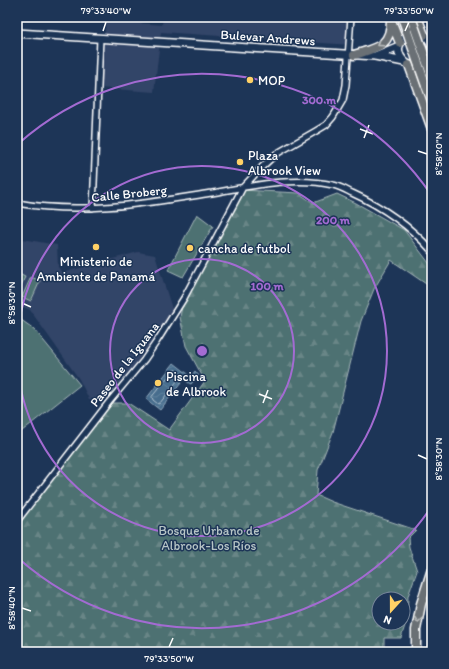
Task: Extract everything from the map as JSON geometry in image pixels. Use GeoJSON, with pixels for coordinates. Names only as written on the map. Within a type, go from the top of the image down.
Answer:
{"type":"FeatureCollection","features":[{"type":"Feature","properties":{"kind":"main road"},"geometry":{"type":"LineString","coordinates":[[402,17],[432,100]]}},
{"type":"Feature","properties":{"kind":"main road"},"geometry":{"type":"LineString","coordinates":[[411,17],[432,78],[425,80],[421,84],[419,93]]}},
{"type":"Feature","properties":{"kind":"main road"},"geometry":{"type":"LineString","coordinates":[[417,17],[429,40]]}},
{"type":"Feature","properties":{"kind":"main road"},"geometry":{"type":"LineString","coordinates":[[351,54],[378,47],[384,43],[390,32],[391,18]]}},
{"type":"Feature","properties":{"kind":"main road"},"geometry":{"type":"LineString","coordinates":[[391,18],[399,44]]}},
{"type":"Feature","properties":{"kind":"main road"},"geometry":{"type":"LineString","coordinates":[[406,64],[419,93],[432,130]]}},
{"type":"Feature","properties":{"kind":"main road"},"geometry":{"type":"LineString","coordinates":[[416,652],[416,630],[421,604],[432,569]]}},
{"type":"Feature","properties":{"kind":"street","name":"Paseo de la Iguana"},"geometry":{"type":"LineString","coordinates":[[17,521],[157,342],[184,298],[243,187],[276,154],[326,125],[334,117],[344,96],[346,85],[351,54],[351,17]]}},
{"type":"Feature","properties":{"kind":"street","name":"Bulevar Andrews"},"geometry":{"type":"LineString","coordinates":[[17,33],[351,54],[374,56],[406,64]]}},
{"type":"Feature","properties":{"kind":"street","name":"Bulevar Andrews"},"geometry":{"type":"LineString","coordinates":[[374,56],[399,44],[406,36],[410,34],[417,33],[429,40]]}},
{"type":"Feature","properties":{"kind":"street"},"geometry":{"type":"LineString","coordinates":[[93,208],[100,38]]}},
{"type":"Feature","properties":{"kind":"street"},"geometry":{"type":"LineString","coordinates":[[399,44],[399,55],[406,64],[420,66],[425,64],[432,55]]}},
{"type":"Feature","properties":{"kind":"street","name":"Calle Broberg"},"geometry":{"type":"LineString","coordinates":[[17,203],[53,208],[127,206],[243,187],[295,182],[312,182],[334,185],[368,201],[402,222],[432,252]]}},
{"type":"Feature","properties":{"kind":"shaded area"},"geometry":{"type":"Polygon","coordinates":[[[163,17],[354,17],[352,45],[161,32],[154,92],[100,88],[106,20],[162,25],[163,17]]]}},
{"type":"Feature","properties":{"kind":"shaded area"},"geometry":{"type":"Polygon","coordinates":[[[17,238],[57,245],[58,267],[62,273],[138,252],[155,255],[173,312],[141,357],[105,400],[89,399],[79,379],[30,310],[17,304],[17,238]]]}},
{"type":"Feature","properties":{"kind":"green space","name":"Bosque Urbano de Albrook-Los Ríos"},"geometry":{"type":"Polygon","coordinates":[[[241,190],[299,193],[313,203],[337,194],[404,230],[432,267],[432,288],[391,260],[374,289],[361,321],[333,432],[318,470],[316,495],[332,502],[416,530],[408,538],[409,547],[417,571],[410,591],[371,591],[371,631],[403,631],[401,638],[384,638],[384,652],[17,652],[17,524],[109,403],[128,403],[169,430],[205,381],[186,346],[180,317],[184,296],[204,254],[241,190]]]}},
{"type":"Feature","properties":{"kind":"green space","name":"cancha de futbol"},"geometry":{"type":"Polygon","coordinates":[[[197,214],[213,226],[183,277],[168,270],[197,214]]]}},
{"type":"Feature","properties":{"kind":"green space"},"geometry":{"type":"Polygon","coordinates":[[[17,273],[25,277],[17,294],[17,273]]]}},
{"type":"Feature","properties":{"kind":"green space"},"geometry":{"type":"Polygon","coordinates":[[[31,277],[40,281],[31,301],[22,297],[31,277]]]}},
{"type":"Feature","properties":{"kind":"green space"},"geometry":{"type":"Polygon","coordinates":[[[17,317],[34,329],[80,385],[17,435],[17,317]]]}},
{"type":"Feature","properties":{"kind":"water"},"geometry":{"type":"Polygon","coordinates":[[[174,363],[188,374],[160,410],[146,399],[174,363]]]}},
{"type":"Feature","properties":{"kind":"water"},"geometry":{"type":"Polygon","coordinates":[[[195,371],[199,376],[191,384],[187,382],[195,371]]]}},
{"type":"Feature","properties":{"kind":"place","name":"MOP"},"geometry":{"type":"Point","coordinates":[250,80]}},
{"type":"Feature","properties":{"kind":"place","name":"Plaza Albrook View"},"geometry":{"type":"Point","coordinates":[240,162]}},
{"type":"Feature","properties":{"kind":"place","name":"Ministerio de Ambiente de Panamá"},"geometry":{"type":"Point","coordinates":[96,247]}},
{"type":"Feature","properties":{"kind":"place","name":"cancha de futbol"},"geometry":{"type":"Point","coordinates":[190,248]}},
{"type":"Feature","properties":{"kind":"place","name":"Piscina de Albrook"},"geometry":{"type":"Point","coordinates":[158,383]}}]}
